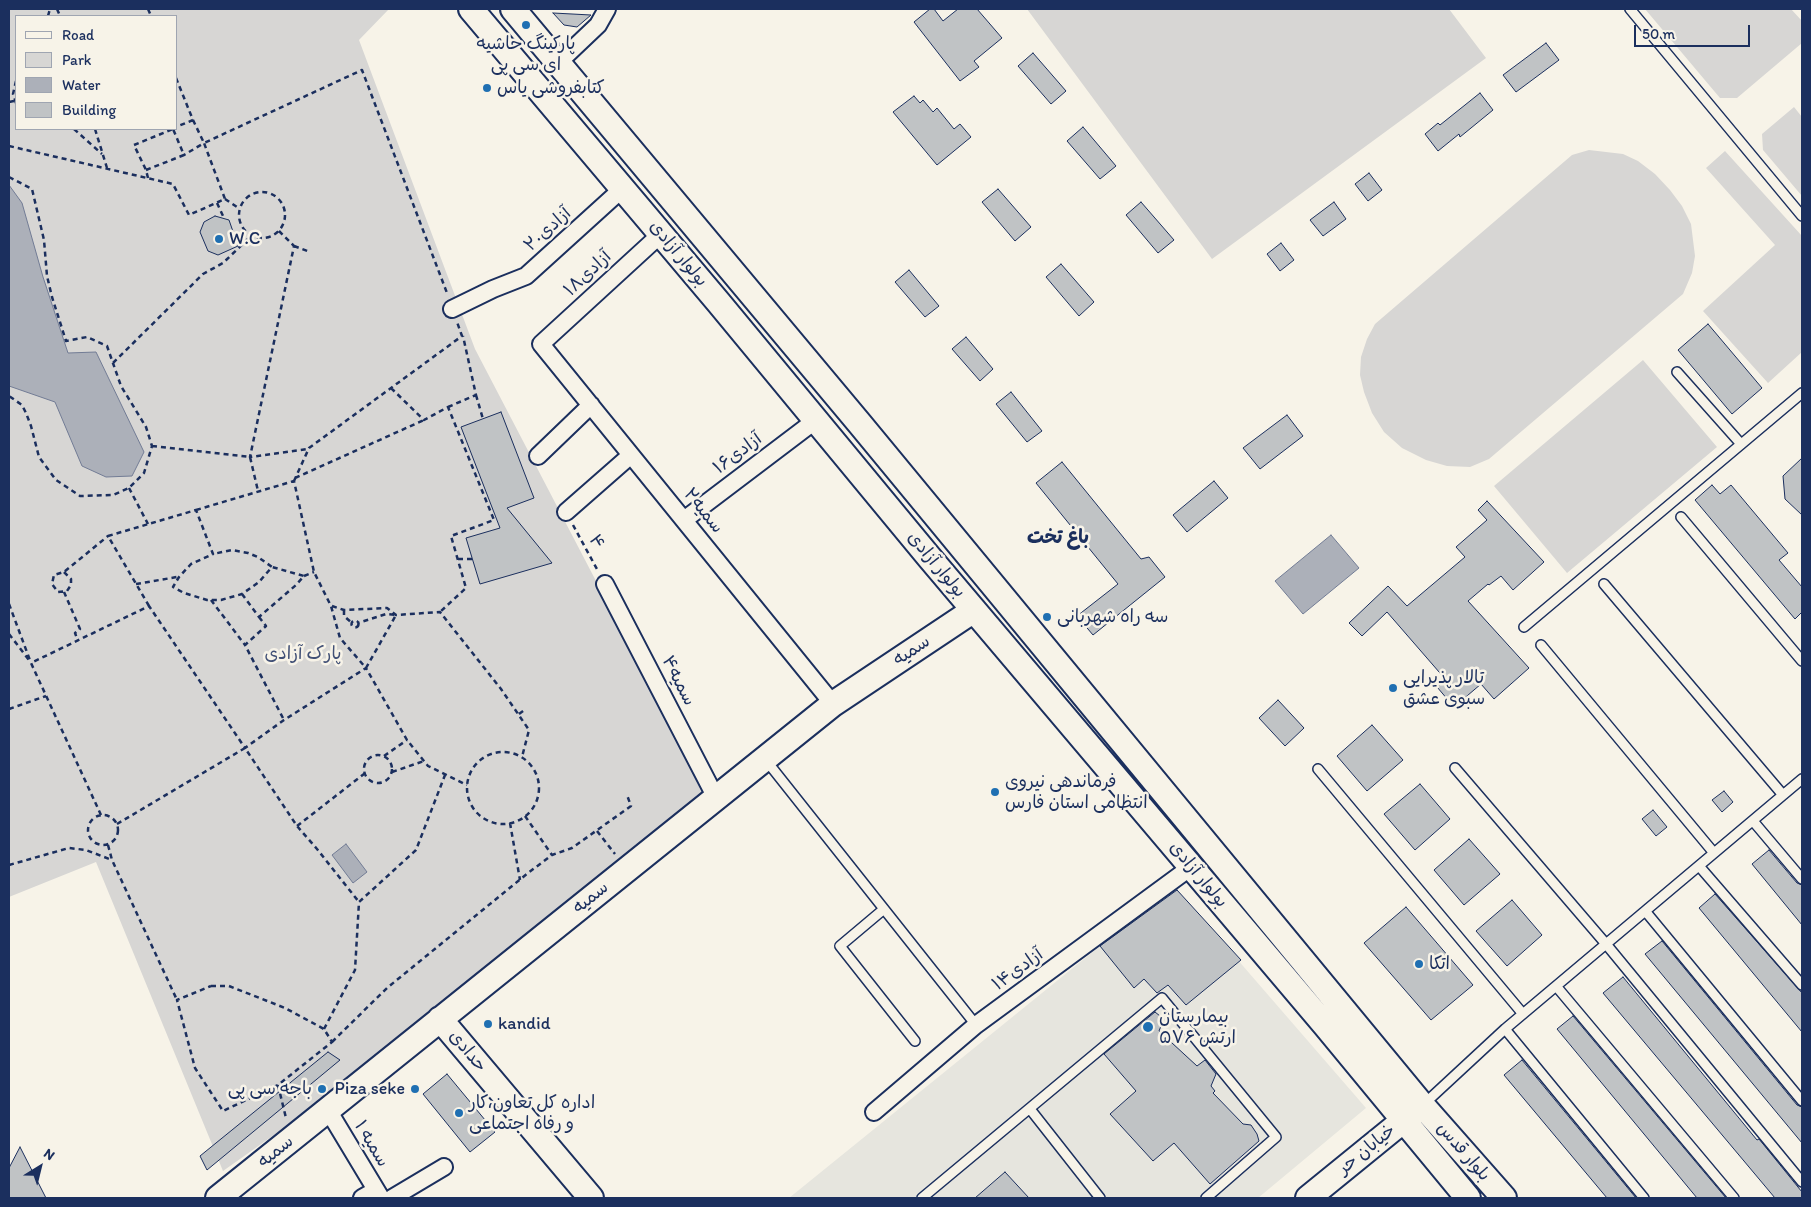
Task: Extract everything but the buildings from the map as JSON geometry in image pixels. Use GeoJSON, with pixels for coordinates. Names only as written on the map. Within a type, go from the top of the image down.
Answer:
{"type":"FeatureCollection","features":[{"type":"Feature","properties":{"kind":"main road","name":"بولوار آزادی"},"geometry":{"type":"LineString","coordinates":[[471,9],[974,610],[1312,1009],[1404,1121]]}},
{"type":"Feature","properties":{"kind":"main road","name":"بولوار آزادی"},"geometry":{"type":"LineString","coordinates":[[513,9],[860,424],[1422,1105]]}},
{"type":"Feature","properties":{"kind":"main road"},"geometry":{"type":"LineString","coordinates":[[835,443],[860,424]]}},
{"type":"Feature","properties":{"kind":"main road","name":"سمیه"},"geometry":{"type":"LineString","coordinates":[[218,1198],[293,1130],[328,1110],[833,704],[974,610]]}},
{"type":"Feature","properties":{"kind":"main road","name":"حدادی"},"geometry":{"type":"LineString","coordinates":[[440,1019],[591,1198]]}},
{"type":"Feature","properties":{"kind":"main road","name":"خیابان حر"},"geometry":{"type":"LineString","coordinates":[[1308,1198],[1422,1105]]}},
{"type":"Feature","properties":{"kind":"main road","name":"بلوار قدس"},"geometry":{"type":"LineString","coordinates":[[1422,1105],[1504,1198]]}},
{"type":"Feature","properties":{"kind":"main road","name":"بلوار قدس"},"geometry":{"type":"LineString","coordinates":[[1404,1121],[1468,1198]]}},
{"type":"Feature","properties":{"kind":"street"},"geometry":{"type":"LineString","coordinates":[[558,62],[598,25],[607,9]]}},
{"type":"Feature","properties":{"kind":"street","name":"آزادی۲۰"},"geometry":{"type":"LineString","coordinates":[[452,309],[493,289],[526,276],[622,189]]}},
{"type":"Feature","properties":{"kind":"street","name":"آزادی۱۸"},"geometry":{"type":"LineString","coordinates":[[541,344],[661,234]]}},
{"type":"Feature","properties":{"kind":"street","name":"۲سمیه"},"geometry":{"type":"LineString","coordinates":[[541,344],[833,704]]}},
{"type":"Feature","properties":{"kind":"street"},"geometry":{"type":"LineString","coordinates":[[538,456],[591,405]]}},
{"type":"Feature","properties":{"kind":"street","name":"آزادی۱۶"},"geometry":{"type":"LineString","coordinates":[[684,520],[816,420]]}},
{"type":"Feature","properties":{"kind":"street"},"geometry":{"type":"LineString","coordinates":[[566,512],[631,455]]}},
{"type":"Feature","properties":{"kind":"street","name":"سمیه۴"},"geometry":{"type":"LineString","coordinates":[[604,584],[716,798]]}},
{"type":"Feature","properties":{"kind":"street","name":"آزادی۱۴"},"geometry":{"type":"LineString","coordinates":[[874,1112],[976,1025],[1191,867]]}},
{"type":"Feature","properties":{"kind":"street","name":"۱ سمیه"},"geometry":{"type":"LineString","coordinates":[[328,1110],[378,1194]]}},
{"type":"Feature","properties":{"kind":"street"},"geometry":{"type":"LineString","coordinates":[[392,1198],[444,1167]]}},
{"type":"Feature","properties":{"kind":"street"},"geometry":{"type":"LineString","coordinates":[[362,1198],[378,1194]]}},
{"type":"Feature","properties":{"kind":"lane"},"geometry":{"type":"LineString","coordinates":[[1630,9],[1802,216]]}},
{"type":"Feature","properties":{"kind":"lane"},"geometry":{"type":"LineString","coordinates":[[1677,372],[1741,444]]}},
{"type":"Feature","properties":{"kind":"lane"},"geometry":{"type":"LineString","coordinates":[[1524,628],[1802,393]]}},
{"type":"Feature","properties":{"kind":"lane"},"geometry":{"type":"LineString","coordinates":[[1681,517],[1802,661]]}},
{"type":"Feature","properties":{"kind":"lane"},"geometry":{"type":"LineString","coordinates":[[1604,584],[1783,795]]}},
{"type":"Feature","properties":{"kind":"lane"},"geometry":{"type":"LineString","coordinates":[[1541,645],[1714,853]]}},
{"type":"Feature","properties":{"kind":"lane"},"geometry":{"type":"LineString","coordinates":[[765,758],[976,1025]]}},
{"type":"Feature","properties":{"kind":"lane"},"geometry":{"type":"LineString","coordinates":[[1455,768],[1606,944],[1802,1182]]}},
{"type":"Feature","properties":{"kind":"lane"},"geometry":{"type":"LineString","coordinates":[[1318,770],[1523,1014]]}},
{"type":"Feature","properties":{"kind":"lane"},"geometry":{"type":"LineString","coordinates":[[1422,1105],[1505,1029],[1802,779]]}},
{"type":"Feature","properties":{"kind":"lane"},"geometry":{"type":"LineString","coordinates":[[1753,821],[1802,878]]}},
{"type":"Feature","properties":{"kind":"lane"},"geometry":{"type":"LineString","coordinates":[[1699,866],[1802,986]]}},
{"type":"Feature","properties":{"kind":"lane"},"geometry":{"type":"LineString","coordinates":[[884,909],[840,946],[916,1041]]}},
{"type":"Feature","properties":{"kind":"lane"},"geometry":{"type":"LineString","coordinates":[[1646,912],[1802,1101]]}},
{"type":"Feature","properties":{"kind":"lane"},"geometry":{"type":"LineString","coordinates":[[1556,986],[1734,1198]]}},
{"type":"Feature","properties":{"kind":"lane"},"geometry":{"type":"LineString","coordinates":[[922,1198],[1162,998],[1276,1138],[1206,1198]]}},
{"type":"Feature","properties":{"kind":"lane"},"geometry":{"type":"LineString","coordinates":[[1505,1029],[1644,1198]]}},
{"type":"Feature","properties":{"kind":"lane"},"geometry":{"type":"LineString","coordinates":[[1030,1109],[1100,1198]]}},
{"type":"Feature","properties":{"kind":"path"},"geometry":{"type":"LineString","coordinates":[[146,170],[184,155],[204,143],[362,70],[462,336],[483,419]]}},
{"type":"Feature","properties":{"kind":"path"},"geometry":{"type":"LineString","coordinates":[[9,102],[15,102],[13,88],[15,83]]}},
{"type":"Feature","properties":{"kind":"path"},"geometry":{"type":"LineString","coordinates":[[178,83],[204,143],[225,199],[240,209]]}},
{"type":"Feature","properties":{"kind":"path"},"geometry":{"type":"LineString","coordinates":[[178,126],[193,120]]}},
{"type":"Feature","properties":{"kind":"path"},"geometry":{"type":"LineString","coordinates":[[75,130],[104,155]]}},
{"type":"Feature","properties":{"kind":"path"},"geometry":{"type":"LineString","coordinates":[[95,130],[108,169]]}},
{"type":"Feature","properties":{"kind":"path"},"geometry":{"type":"LineString","coordinates":[[148,178],[134,145],[169,130]]}},
{"type":"Feature","properties":{"kind":"path"},"geometry":{"type":"LineString","coordinates":[[175,130],[184,155]]}},
{"type":"Feature","properties":{"kind":"path"},"geometry":{"type":"LineString","coordinates":[[9,146],[173,184],[189,215],[225,199]]}},
{"type":"Feature","properties":{"kind":"path"},"geometry":{"type":"LineString","coordinates":[[9,177],[32,189],[44,240],[49,283],[66,341],[87,337],[107,346],[121,386],[146,427],[152,446],[144,473],[129,488],[113,495],[80,496],[56,480],[38,457],[31,426],[22,405],[9,396]]}},
{"type":"Feature","properties":{"kind":"path"},"geometry":{"type":"LineString","coordinates":[[254,193],[269,193],[281,202],[284,209],[284,224],[273,236],[266,238],[251,236],[241,224],[240,209],[243,203],[254,193]]}},
{"type":"Feature","properties":{"kind":"path"},"geometry":{"type":"LineString","coordinates":[[217,203],[224,218]]}},
{"type":"Feature","properties":{"kind":"path"},"geometry":{"type":"LineString","coordinates":[[279,231],[294,246],[310,252]]}},
{"type":"Feature","properties":{"kind":"path"},"geometry":{"type":"LineString","coordinates":[[113,363],[203,274],[223,263],[251,236]]}},
{"type":"Feature","properties":{"kind":"path"},"geometry":{"type":"LineString","coordinates":[[258,491],[250,458],[294,246]]}},
{"type":"Feature","properties":{"kind":"path"},"geometry":{"type":"LineString","coordinates":[[152,446],[250,458],[309,448],[462,336]]}},
{"type":"Feature","properties":{"kind":"path"},"geometry":{"type":"LineString","coordinates":[[391,388],[424,420]]}},
{"type":"Feature","properties":{"kind":"path"},"geometry":{"type":"LineString","coordinates":[[64,572],[72,582],[70,588],[64,592],[58,592],[52,584],[54,575],[64,572],[108,536],[294,479],[424,420],[476,394]]}},
{"type":"Feature","properties":{"kind":"path"},"geometry":{"type":"LineString","coordinates":[[352,623],[355,621],[358,623],[386,614],[440,612],[466,588],[451,536],[494,520],[448,407]]}},
{"type":"Feature","properties":{"kind":"path"},"geometry":{"type":"LineString","coordinates":[[309,448],[294,479],[314,572],[331,606],[340,638],[366,668],[407,740],[428,766],[467,785]]}},
{"type":"Feature","properties":{"kind":"path"},"geometry":{"type":"LineString","coordinates":[[129,488],[148,524]]}},
{"type":"Feature","properties":{"kind":"path"},"geometry":{"type":"LineString","coordinates":[[196,510],[213,554]]}},
{"type":"Feature","properties":{"kind":"path","name":"۴"},"geometry":{"type":"LineString","coordinates":[[566,512],[604,584]]}},
{"type":"Feature","properties":{"kind":"path"},"geometry":{"type":"LineString","coordinates":[[108,536],[149,606],[297,826],[359,902],[355,970],[324,1029]]}},
{"type":"Feature","properties":{"kind":"path"},"geometry":{"type":"LineString","coordinates":[[272,568],[259,582],[242,594],[221,600],[195,597],[173,587],[191,564],[213,554],[232,550],[258,557],[272,568],[304,576]]}},
{"type":"Feature","properties":{"kind":"path"},"geometry":{"type":"LineString","coordinates":[[458,560],[472,559]]}},
{"type":"Feature","properties":{"kind":"path"},"geometry":{"type":"LineString","coordinates":[[258,616],[296,585],[304,576],[314,572]]}},
{"type":"Feature","properties":{"kind":"path"},"geometry":{"type":"LineString","coordinates":[[136,584],[179,577]]}},
{"type":"Feature","properties":{"kind":"path"},"geometry":{"type":"LineString","coordinates":[[64,592],[80,629],[75,632],[78,640]]}},
{"type":"Feature","properties":{"kind":"path"},"geometry":{"type":"LineString","coordinates":[[242,594],[266,626],[245,645]]}},
{"type":"Feature","properties":{"kind":"path"},"geometry":{"type":"LineString","coordinates":[[211,600],[245,645],[284,720]]}},
{"type":"Feature","properties":{"kind":"path"},"geometry":{"type":"LineString","coordinates":[[9,604],[31,663],[101,815]]}},
{"type":"Feature","properties":{"kind":"path"},"geometry":{"type":"LineString","coordinates":[[31,663],[149,606]]}},
{"type":"Feature","properties":{"kind":"path"},"geometry":{"type":"LineString","coordinates":[[331,606],[344,610],[387,608],[396,615]]}},
{"type":"Feature","properties":{"kind":"path"},"geometry":{"type":"LineString","coordinates":[[344,610],[344,616],[352,623],[352,626],[355,628],[358,626],[358,623]]}},
{"type":"Feature","properties":{"kind":"path"},"geometry":{"type":"LineString","coordinates":[[440,612],[501,689],[529,730],[522,757]]}},
{"type":"Feature","properties":{"kind":"path"},"geometry":{"type":"LineString","coordinates":[[117,824],[245,748],[284,720],[366,668],[396,615]]}},
{"type":"Feature","properties":{"kind":"path"},"geometry":{"type":"LineString","coordinates":[[9,634],[31,663]]}},
{"type":"Feature","properties":{"kind":"path"},"geometry":{"type":"LineString","coordinates":[[9,709],[46,696]]}},
{"type":"Feature","properties":{"kind":"path"},"geometry":{"type":"LineString","coordinates":[[519,714],[526,709]]}},
{"type":"Feature","properties":{"kind":"path"},"geometry":{"type":"LineString","coordinates":[[384,756],[407,740]]}},
{"type":"Feature","properties":{"kind":"path"},"geometry":{"type":"LineString","coordinates":[[498,752],[522,757],[537,776],[539,788],[532,810],[525,816],[510,823],[502,824],[480,816],[468,796],[467,785],[470,773],[477,763],[487,756],[498,752]]}},
{"type":"Feature","properties":{"kind":"path"},"geometry":{"type":"LineString","coordinates":[[375,754],[384,756],[391,762],[392,772],[389,779],[380,783],[371,781],[364,774],[364,769],[367,760],[375,754]]}},
{"type":"Feature","properties":{"kind":"path"},"geometry":{"type":"LineString","coordinates":[[392,772],[424,761]]}},
{"type":"Feature","properties":{"kind":"path"},"geometry":{"type":"LineString","coordinates":[[297,826],[364,774]]}},
{"type":"Feature","properties":{"kind":"path"},"geometry":{"type":"LineString","coordinates":[[359,902],[416,850],[445,775]]}},
{"type":"Feature","properties":{"kind":"path"},"geometry":{"type":"LineString","coordinates":[[108,845],[112,860],[176,1000],[195,1068],[223,1111],[278,1085],[332,1042],[387,988],[520,880],[552,855],[572,848],[631,806],[627,795]]}},
{"type":"Feature","properties":{"kind":"path"},"geometry":{"type":"LineString","coordinates":[[101,815],[110,816],[117,824],[118,834],[108,845],[93,842],[88,833],[92,819],[101,815]]}},
{"type":"Feature","properties":{"kind":"path"},"geometry":{"type":"LineString","coordinates":[[525,816],[552,855]]}},
{"type":"Feature","properties":{"kind":"path"},"geometry":{"type":"LineString","coordinates":[[510,823],[520,880]]}},
{"type":"Feature","properties":{"kind":"path"},"geometry":{"type":"LineString","coordinates":[[598,831],[627,869]]}},
{"type":"Feature","properties":{"kind":"path"},"geometry":{"type":"LineString","coordinates":[[9,865],[69,848],[86,850],[112,860]]}},
{"type":"Feature","properties":{"kind":"path"},"geometry":{"type":"LineString","coordinates":[[176,1000],[211,986],[228,986],[270,1001],[324,1029],[332,1042]]}},
{"type":"Feature","properties":{"kind":"path"},"geometry":{"type":"LineString","coordinates":[[278,1085],[293,1130]]}},
{"type":"Feature","properties":{"kind":"shaded area","name":"بیمارستان ۵۷۶ ارتش"},"geometry":{"type":"Polygon","coordinates":[[[1172,884],[1366,1108],[1258,1198],[789,1198],[1100,946],[1172,884]]]}},
{"type":"Feature","properties":{"kind":"green space","name":"پارک آزادی"},"geometry":{"type":"Polygon","coordinates":[[[9,9],[389,9],[359,40],[475,349],[705,790],[288,1125],[223,1171],[96,862],[9,897],[9,9]]]}},
{"type":"Feature","properties":{"kind":"green space"},"geometry":{"type":"Polygon","coordinates":[[[1027,9],[1449,9],[1486,58],[1212,259],[1027,9]]]}},
{"type":"Feature","properties":{"kind":"green space"},"geometry":{"type":"Polygon","coordinates":[[[1645,9],[1791,9],[1802,21],[1802,43],[1737,98],[1720,98],[1645,9]]]}},
{"type":"Feature","properties":{"kind":"green space"},"geometry":{"type":"Polygon","coordinates":[[[1794,107],[1802,117],[1802,196],[1763,150],[1762,134],[1794,107]]]}},
{"type":"Feature","properties":{"kind":"green space"},"geometry":{"type":"Polygon","coordinates":[[[1589,150],[1623,154],[1638,161],[1655,174],[1682,206],[1691,224],[1695,256],[1692,273],[1683,294],[1489,459],[1470,467],[1447,466],[1426,460],[1402,448],[1384,432],[1372,413],[1360,375],[1361,357],[1367,339],[1375,324],[1572,155],[1589,150]]]}},
{"type":"Feature","properties":{"kind":"green space"},"geometry":{"type":"Polygon","coordinates":[[[1725,151],[1802,236],[1802,352],[1768,383],[1703,311],[1775,245],[1706,168],[1725,151]]]}},
{"type":"Feature","properties":{"kind":"green space"},"geometry":{"type":"Polygon","coordinates":[[[1643,360],[1717,447],[1567,573],[1494,486],[1643,360]]]}},
{"type":"Feature","properties":{"kind":"water"},"geometry":{"type":"Polygon","coordinates":[[[9,185],[22,203],[43,277],[68,353],[96,352],[144,452],[132,476],[106,477],[82,466],[55,402],[9,386],[9,185]]]}},
{"type":"Feature","properties":{"kind":"water"},"geometry":{"type":"Polygon","coordinates":[[[1331,535],[1359,568],[1303,614],[1275,581],[1331,535]]]}},
{"type":"Feature","properties":{"kind":"water"},"geometry":{"type":"Polygon","coordinates":[[[346,844],[367,872],[353,883],[332,855],[346,844]]]}},
{"type":"Feature","properties":{"kind":"place","name":"پارکینگ حاشیه ای سی پی"},"geometry":{"type":"Point","coordinates":[526,25]}},
{"type":"Feature","properties":{"kind":"place","name":"کتابفروشی یاس"},"geometry":{"type":"Point","coordinates":[487,88]}},
{"type":"Feature","properties":{"kind":"place","name":"W.C"},"geometry":{"type":"Point","coordinates":[219,239]}},
{"type":"Feature","properties":{"kind":"place","name":"سه راه شهربانی"},"geometry":{"type":"Point","coordinates":[1047,617]}},
{"type":"Feature","properties":{"kind":"place","name":"تالار پذیرایی سبوی عشق"},"geometry":{"type":"Point","coordinates":[1393,688]}},
{"type":"Feature","properties":{"kind":"place","name":"فرماندهی نیروی انتظامی استان فارس"},"geometry":{"type":"Point","coordinates":[995,792]}},
{"type":"Feature","properties":{"kind":"place","name":"اتکا"},"geometry":{"type":"Point","coordinates":[1419,964]}},
{"type":"Feature","properties":{"kind":"place","name":"kandid"},"geometry":{"type":"Point","coordinates":[488,1024]}},
{"type":"Feature","properties":{"kind":"place","name":"بیمارستان ۵۷۶ ارتش"},"geometry":{"type":"Point","coordinates":[1148,1027]}},
{"type":"Feature","properties":{"kind":"place","name":"باجه سی پی"},"geometry":{"type":"Point","coordinates":[322,1089]}},
{"type":"Feature","properties":{"kind":"place","name":"Piza seke"},"geometry":{"type":"Point","coordinates":[415,1089]}},
{"type":"Feature","properties":{"kind":"place","name":"اداره کل تعاون،کار و رفاه اجتماعی"},"geometry":{"type":"Point","coordinates":[459,1113]}},
{"type":"Feature","properties":{"kind":"district","name":"باغ تخت"},"geometry":{"type":"Point","coordinates":[1058,538]}}]}
